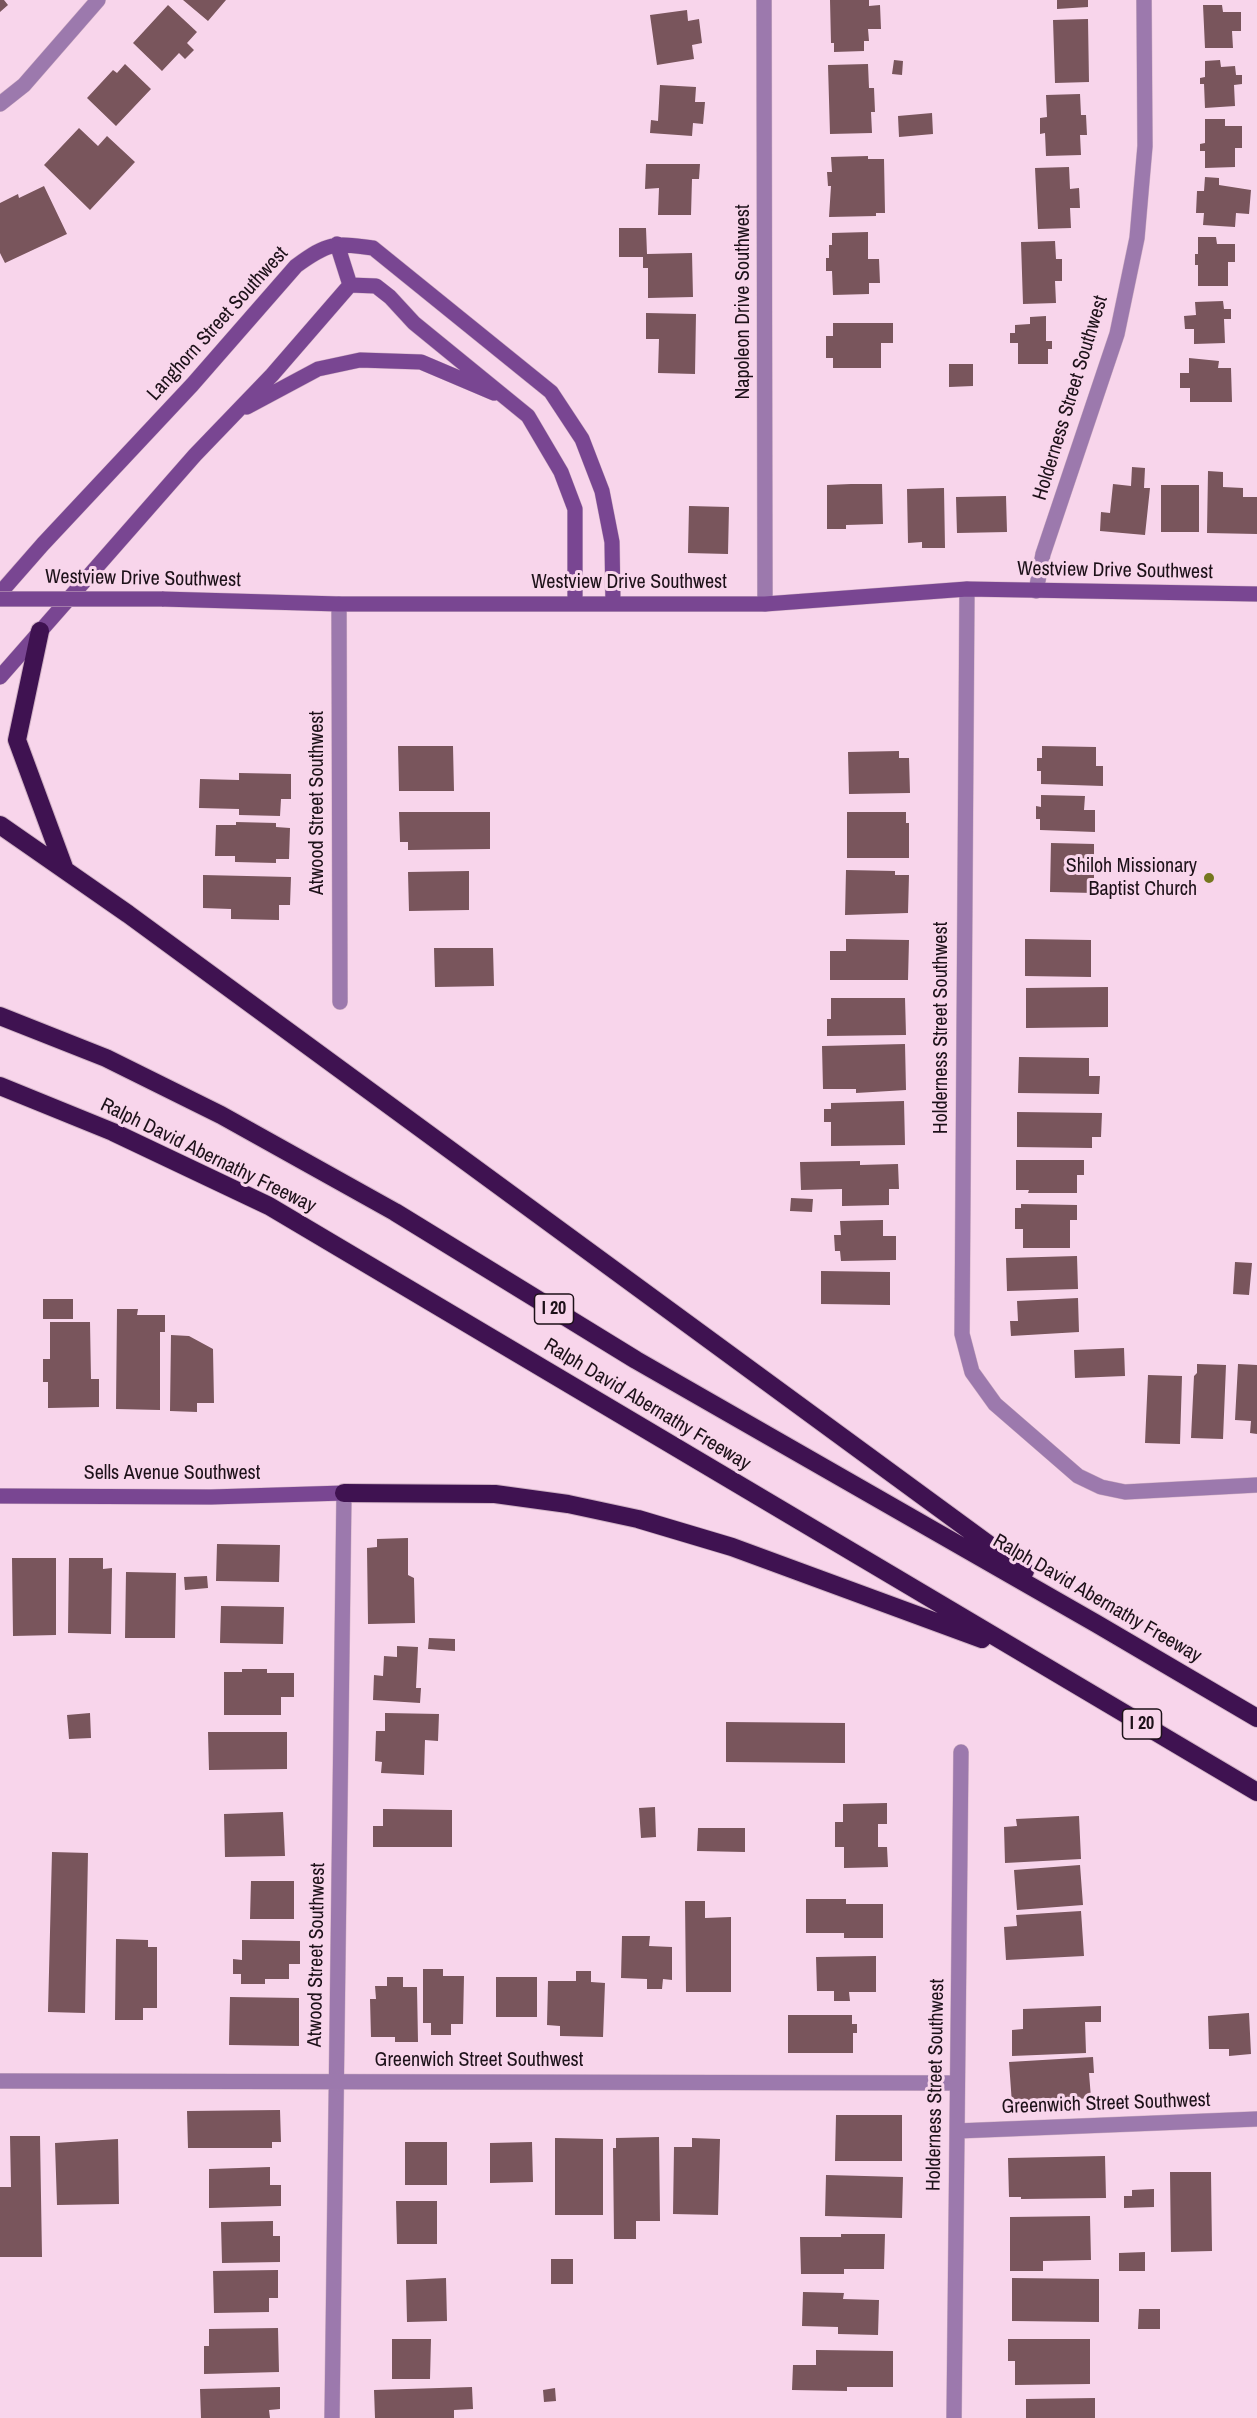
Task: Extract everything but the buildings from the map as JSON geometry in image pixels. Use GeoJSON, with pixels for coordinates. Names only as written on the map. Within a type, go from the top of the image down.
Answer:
{"type":"FeatureCollection","features":[{"type":"Feature","properties":{"kind":"highway"},"geometry":{"type":"LineString","coordinates":[[40,631],[17,740],[65,870]]}},
{"type":"Feature","properties":{"kind":"highway"},"geometry":{"type":"LineString","coordinates":[[0,825],[65,870],[1097,1624]]}},
{"type":"Feature","properties":{"kind":"highway","name":"Ralph David Abernathy Freeway"},"geometry":{"type":"LineString","coordinates":[[0,1016],[106,1058],[231,1121],[395,1212],[636,1360],[1257,1718]]}},
{"type":"Feature","properties":{"kind":"highway","name":"Ralph David Abernathy Freeway"},"geometry":{"type":"LineString","coordinates":[[0,1086],[113,1132],[269,1206],[1257,1792]]}},
{"type":"Feature","properties":{"kind":"highway"},"geometry":{"type":"LineString","coordinates":[[344,1492],[495,1494],[568,1504],[638,1519],[732,1547],[1027,1656]]}},
{"type":"Feature","properties":{"kind":"street"},"geometry":{"type":"LineString","coordinates":[[0,104],[24,85],[98,0]]}},
{"type":"Feature","properties":{"kind":"street","name":"Napoleon Drive Southwest"},"geometry":{"type":"LineString","coordinates":[[764,0],[765,604]]}},
{"type":"Feature","properties":{"kind":"street","name":"Holderness Street Southwest"},"geometry":{"type":"LineString","coordinates":[[1036,591],[1043,554],[1117,334],[1137,238],[1145,146],[1144,0]]}},
{"type":"Feature","properties":{"kind":"street"},"geometry":{"type":"LineString","coordinates":[[350,285],[337,244],[373,248],[551,392],[582,439],[602,491],[612,542],[613,604]]}},
{"type":"Feature","properties":{"kind":"street","name":"Langhorn Street Southwest"},"geometry":{"type":"LineString","coordinates":[[0,593],[192,385],[296,266],[317,251],[337,244]]}},
{"type":"Feature","properties":{"kind":"street"},"geometry":{"type":"LineString","coordinates":[[350,285],[375,286],[390,297],[414,323],[528,416],[561,472],[575,509],[574,604]]}},
{"type":"Feature","properties":{"kind":"street"},"geometry":{"type":"LineString","coordinates":[[0,677],[195,455],[350,285]]}},
{"type":"Feature","properties":{"kind":"street"},"geometry":{"type":"LineString","coordinates":[[236,412],[318,369],[360,360],[422,363],[505,397]]}},
{"type":"Feature","properties":{"kind":"street","name":"Westview Drive Southwest"},"geometry":{"type":"LineString","coordinates":[[0,599],[162,599],[339,604],[765,604],[967,589],[1257,594]]}},
{"type":"Feature","properties":{"kind":"street","name":"Holderness Street Southwest"},"geometry":{"type":"LineString","coordinates":[[967,589],[962,1334],[972,1372],[995,1404],[1078,1476],[1101,1487],[1125,1492],[1257,1485]]}},
{"type":"Feature","properties":{"kind":"street","name":"Atwood Street Southwest"},"geometry":{"type":"LineString","coordinates":[[339,604],[340,1002]]}},
{"type":"Feature","properties":{"kind":"street","name":"Atwood Street Southwest"},"geometry":{"type":"LineString","coordinates":[[332,2418],[344,1492]]}},
{"type":"Feature","properties":{"kind":"street","name":"Sells Avenue Southwest"},"geometry":{"type":"LineString","coordinates":[[0,1496],[211,1497],[344,1492]]}},
{"type":"Feature","properties":{"kind":"street","name":"Holderness Street Southwest"},"geometry":{"type":"LineString","coordinates":[[954,2418],[961,1752]]}},
{"type":"Feature","properties":{"kind":"street","name":"Greenwich Street Southwest"},"geometry":{"type":"LineString","coordinates":[[0,2081],[957,2083]]}},
{"type":"Feature","properties":{"kind":"street","name":"Greenwich Street Southwest"},"geometry":{"type":"LineString","coordinates":[[957,2130],[1257,2120]]}},
{"type":"Feature","properties":{"kind":"place","name":"Shiloh Missionary Baptist Church"},"geometry":{"type":"Point","coordinates":[1209,878]}}]}
